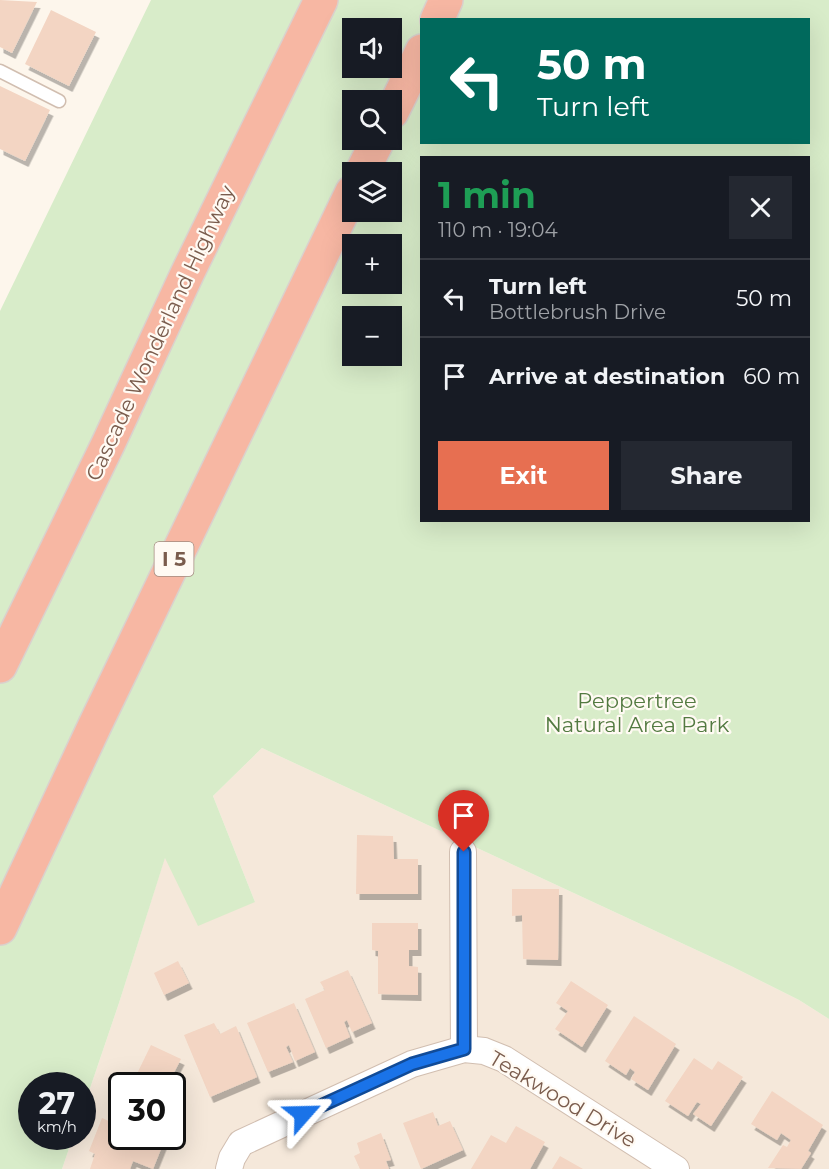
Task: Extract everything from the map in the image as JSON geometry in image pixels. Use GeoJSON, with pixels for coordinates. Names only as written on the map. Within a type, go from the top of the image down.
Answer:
{"type":"FeatureCollection","features":[{"type":"Feature","properties":{"kind":"highway","name":"Cascade Wonderland Highway"},"geometry":{"type":"LineString","coordinates":[[0,666],[321,0]]}},
{"type":"Feature","properties":{"kind":"highway"},"geometry":{"type":"LineString","coordinates":[[438,18],[446,0]]}},
{"type":"Feature","properties":{"kind":"highway"},"geometry":{"type":"LineString","coordinates":[[402,92],[420,55]]}},
{"type":"Feature","properties":{"kind":"highway","name":"I 5"},"geometry":{"type":"LineString","coordinates":[[0,928],[95,725],[342,213]]}},
{"type":"Feature","properties":{"kind":"street"},"geometry":{"type":"LineString","coordinates":[[464,852],[464,1049]]}},
{"type":"Feature","properties":{"kind":"street","name":"Teakwood Drive"},"geometry":{"type":"LineString","coordinates":[[229,1169],[232,1158],[241,1143],[412,1064],[464,1049],[484,1051],[504,1059],[676,1169]]}},
{"type":"Feature","properties":{"kind":"lane"},"geometry":{"type":"LineString","coordinates":[[0,71],[59,101]]}},
{"type":"Feature","properties":{"kind":"shaded area"},"geometry":{"type":"Polygon","coordinates":[[[262,748],[733,967],[799,1000],[829,1019],[829,1169],[62,1169],[69,1150],[96,1150],[96,1072],[165,857],[168,862],[255,902],[213,796],[262,748]]]}},
{"type":"Feature","properties":{"kind":"green space","name":"Peppertree Natural Area Park"},"geometry":{"type":"Polygon","coordinates":[[[151,0],[829,0],[829,1019],[799,1000],[733,967],[262,748],[213,796],[255,902],[198,926],[165,858],[96,1072],[18,1072],[18,1150],[69,1150],[62,1169],[0,1169],[0,311],[151,0]]]}},
{"type":"Feature","properties":{"kind":"building"},"geometry":{"type":"Polygon","coordinates":[[[0,0],[37,2],[12,53],[0,47],[0,0]]]}},
{"type":"Feature","properties":{"kind":"building"},"geometry":{"type":"Polygon","coordinates":[[[51,10],[96,32],[69,86],[25,64],[51,10]]]}},
{"type":"Feature","properties":{"kind":"building"},"geometry":{"type":"Polygon","coordinates":[[[0,86],[50,110],[25,161],[0,149],[0,86]]]}},
{"type":"Feature","properties":{"kind":"building"},"geometry":{"type":"Polygon","coordinates":[[[357,835],[393,836],[394,859],[418,859],[418,894],[356,894],[357,835]]]}},
{"type":"Feature","properties":{"kind":"building"},"geometry":{"type":"Polygon","coordinates":[[[512,889],[559,889],[558,960],[523,959],[522,915],[512,916],[512,889]]]}},
{"type":"Feature","properties":{"kind":"building"},"geometry":{"type":"Polygon","coordinates":[[[372,923],[418,923],[418,950],[409,950],[409,966],[418,967],[418,995],[378,994],[378,951],[372,950],[372,923]]]}},
{"type":"Feature","properties":{"kind":"building"},"geometry":{"type":"Polygon","coordinates":[[[178,961],[189,983],[164,995],[154,973],[178,961]]]}},
{"type":"Feature","properties":{"kind":"building"},"geometry":{"type":"Polygon","coordinates":[[[348,970],[372,1023],[352,1032],[347,1020],[344,1022],[350,1037],[326,1048],[305,999],[325,990],[320,982],[348,970]]]}},
{"type":"Feature","properties":{"kind":"building"},"geometry":{"type":"Polygon","coordinates":[[[571,981],[608,1005],[582,1047],[555,1029],[568,1011],[556,1003],[571,981]]]}},
{"type":"Feature","properties":{"kind":"building"},"geometry":{"type":"Polygon","coordinates":[[[294,1003],[315,1052],[295,1061],[289,1045],[286,1047],[293,1062],[268,1072],[247,1023],[294,1003]]]}},
{"type":"Feature","properties":{"kind":"building"},"geometry":{"type":"Polygon","coordinates":[[[634,1016],[676,1044],[648,1090],[631,1079],[635,1072],[630,1068],[626,1075],[605,1061],[634,1016]]]}},
{"type":"Feature","properties":{"kind":"building"},"geometry":{"type":"Polygon","coordinates":[[[214,1023],[220,1034],[236,1026],[257,1077],[210,1097],[184,1035],[214,1023]]]}},
{"type":"Feature","properties":{"kind":"building"},"geometry":{"type":"Polygon","coordinates":[[[151,1045],[181,1059],[174,1072],[138,1072],[151,1045]]]}},
{"type":"Feature","properties":{"kind":"building"},"geometry":{"type":"Polygon","coordinates":[[[694,1058],[712,1070],[718,1061],[743,1077],[711,1126],[693,1114],[701,1104],[697,1102],[688,1116],[665,1101],[694,1058]]]}},
{"type":"Feature","properties":{"kind":"building"},"geometry":{"type":"Polygon","coordinates":[[[772,1091],[823,1125],[801,1169],[768,1168],[783,1145],[787,1147],[791,1140],[781,1133],[777,1140],[751,1124],[772,1091]]]}},
{"type":"Feature","properties":{"kind":"building"},"geometry":{"type":"Polygon","coordinates":[[[433,1112],[438,1126],[450,1121],[463,1150],[421,1169],[403,1123],[433,1112]]]}},
{"type":"Feature","properties":{"kind":"building"},"geometry":{"type":"Polygon","coordinates":[[[102,1118],[108,1121],[108,1150],[161,1150],[153,1169],[133,1161],[130,1169],[90,1169],[95,1154],[89,1151],[96,1150],[96,1133],[102,1118]]]}},
{"type":"Feature","properties":{"kind":"building"},"geometry":{"type":"Polygon","coordinates":[[[516,1126],[545,1142],[530,1169],[471,1169],[491,1135],[506,1143],[516,1126]]]}},
{"type":"Feature","properties":{"kind":"building"},"geometry":{"type":"Polygon","coordinates":[[[381,1133],[391,1160],[386,1161],[389,1169],[360,1169],[354,1156],[360,1153],[357,1143],[381,1133]]]}},
{"type":"Feature","properties":{"kind":"building"},"geometry":{"type":"Polygon","coordinates":[[[560,1156],[583,1169],[552,1169],[560,1156]]]}},
{"type":"Feature","properties":{"kind":"route"},"geometry":{"type":"LineString","coordinates":[[303,1114],[364,1084],[412,1064],[464,1049],[464,852]]}}]}
